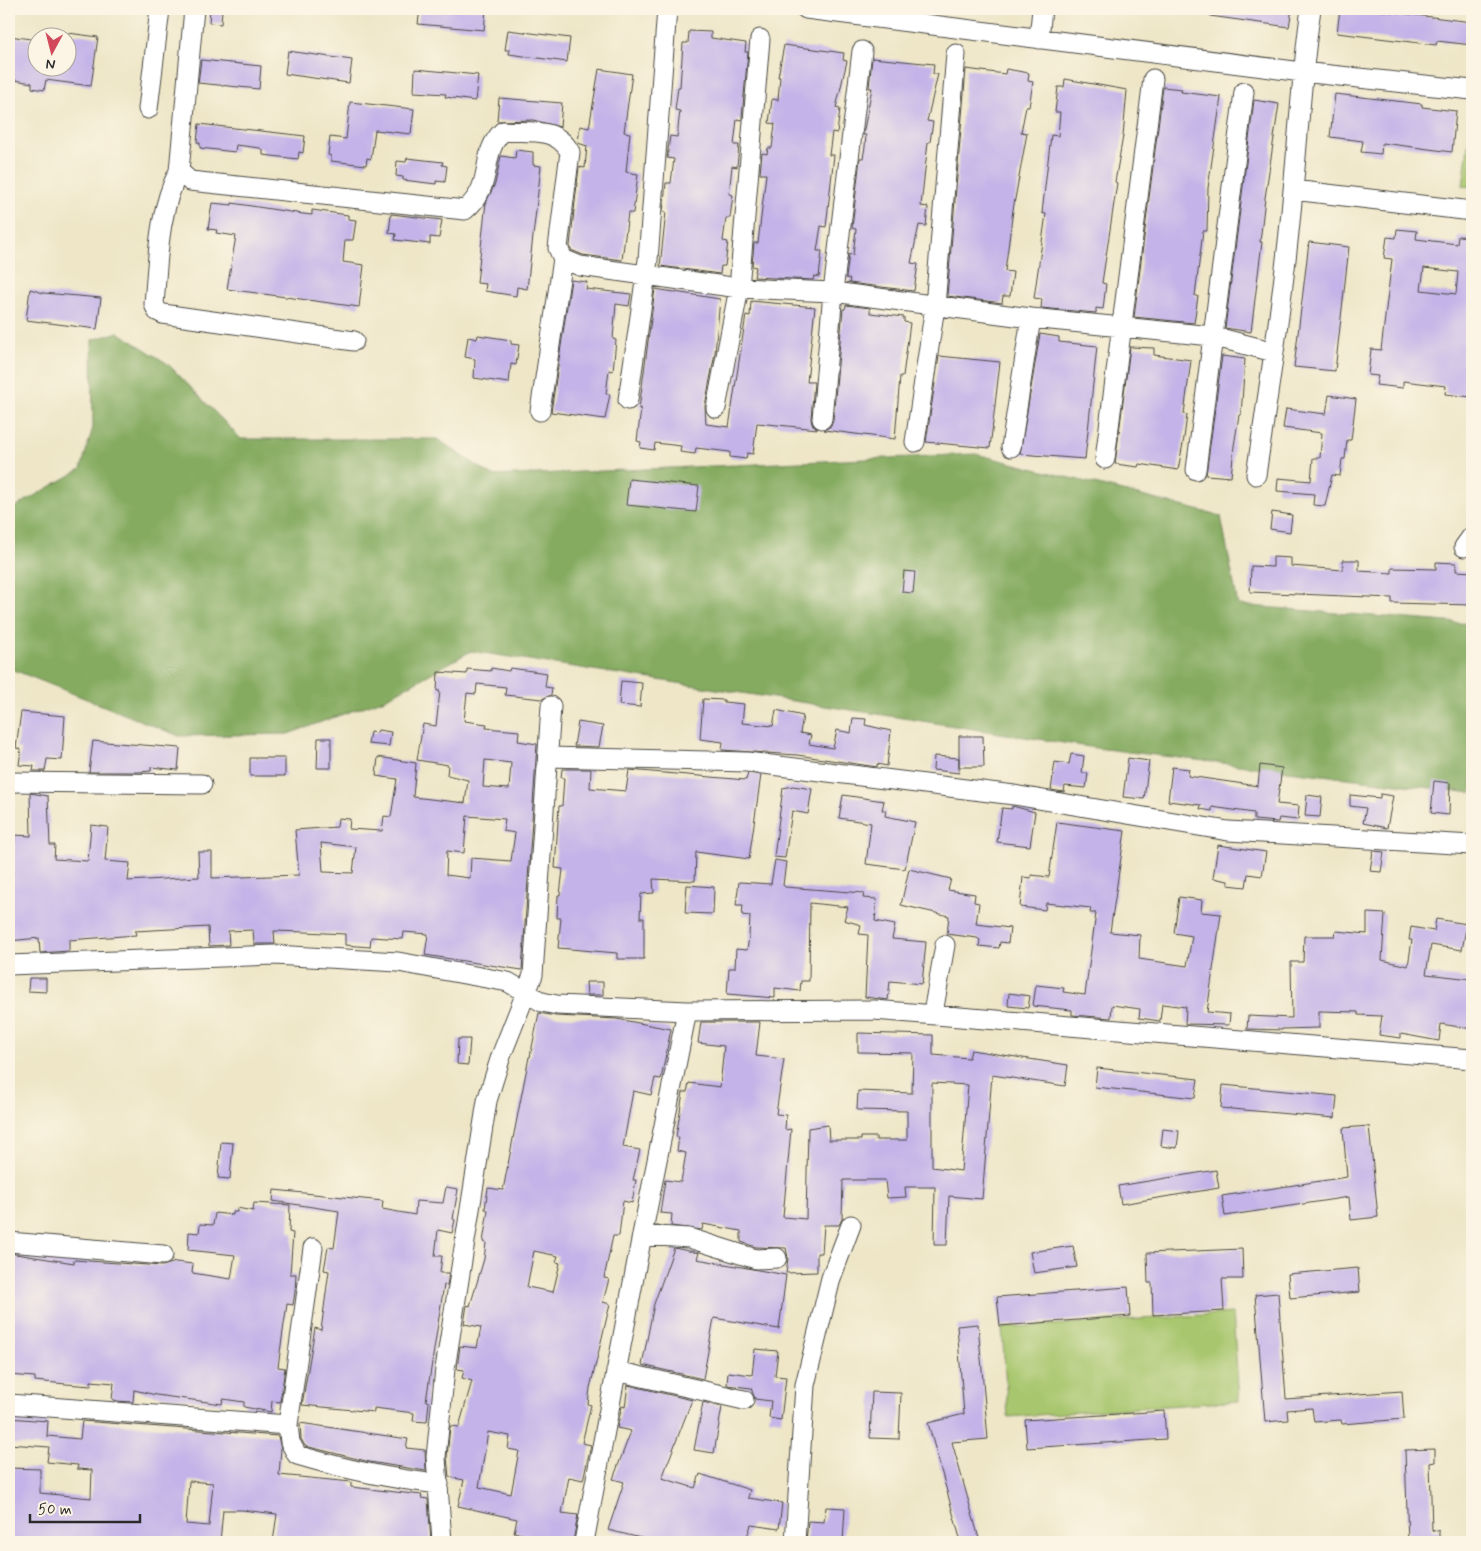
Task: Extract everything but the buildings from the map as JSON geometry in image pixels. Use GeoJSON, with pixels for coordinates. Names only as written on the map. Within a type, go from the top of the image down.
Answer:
{"type":"FeatureCollection","features":[{"type":"Feature","properties":{"kind":"street"},"geometry":{"type":"LineString","coordinates":[[148,109],[160,9]]}},
{"type":"Feature","properties":{"kind":"street"},"geometry":{"type":"LineString","coordinates":[[194,9],[179,171],[166,201],[158,258],[154,304],[156,310],[163,314],[252,328],[354,341]]}},
{"type":"Feature","properties":{"kind":"street"},"geometry":{"type":"LineString","coordinates":[[628,400],[645,275],[667,9]]}},
{"type":"Feature","properties":{"kind":"street"},"geometry":{"type":"LineString","coordinates":[[806,9],[1302,72],[1472,90]]}},
{"type":"Feature","properties":{"kind":"street"},"geometry":{"type":"LineString","coordinates":[[1039,40],[1042,9]]}},
{"type":"Feature","properties":{"kind":"street"},"geometry":{"type":"LineString","coordinates":[[1256,475],[1274,352],[1294,190],[1302,72],[1311,9]]}},
{"type":"Feature","properties":{"kind":"street"},"geometry":{"type":"LineString","coordinates":[[716,408],[739,288],[760,39]]}},
{"type":"Feature","properties":{"kind":"street"},"geometry":{"type":"LineString","coordinates":[[822,419],[833,292],[862,51]]}},
{"type":"Feature","properties":{"kind":"street"},"geometry":{"type":"LineString","coordinates":[[915,442],[935,306],[956,54]]}},
{"type":"Feature","properties":{"kind":"street"},"geometry":{"type":"LineString","coordinates":[[1105,459],[1153,79]]}},
{"type":"Feature","properties":{"kind":"street"},"geometry":{"type":"LineString","coordinates":[[1196,470],[1244,92]]}},
{"type":"Feature","properties":{"kind":"street"},"geometry":{"type":"LineString","coordinates":[[179,171],[190,181],[465,210],[476,201],[485,184],[490,149],[502,131],[554,134],[565,142],[570,152],[558,248],[563,259],[540,412]]}},
{"type":"Feature","properties":{"kind":"street"},"geometry":{"type":"LineString","coordinates":[[1294,190],[1472,211]]}},
{"type":"Feature","properties":{"kind":"street"},"geometry":{"type":"LineString","coordinates":[[563,259],[580,266],[739,288],[833,292],[1031,318],[1212,336],[1274,352]]}},
{"type":"Feature","properties":{"kind":"street"},"geometry":{"type":"LineString","coordinates":[[1010,447],[1031,318]]}},
{"type":"Feature","properties":{"kind":"street"},"geometry":{"type":"LineString","coordinates":[[442,1542],[436,1458],[445,1369],[487,1101],[501,1056],[533,975],[535,963],[551,706]]}},
{"type":"Feature","properties":{"kind":"street"},"geometry":{"type":"LineString","coordinates":[[549,757],[747,762],[1014,795],[1228,831],[1472,845]]}},
{"type":"Feature","properties":{"kind":"street"},"geometry":{"type":"LineString","coordinates":[[9,782],[202,784]]}},
{"type":"Feature","properties":{"kind":"street"},"geometry":{"type":"LineString","coordinates":[[933,1013],[945,945]]}},
{"type":"Feature","properties":{"kind":"street"},"geometry":{"type":"LineString","coordinates":[[9,965],[274,955],[398,962],[508,982],[542,1002],[557,1005],[687,1011],[874,1010],[933,1013],[1120,1032],[1472,1060]]}},
{"type":"Feature","properties":{"kind":"street"},"geometry":{"type":"LineString","coordinates":[[584,1542],[642,1235],[687,1011]]}},
{"type":"Feature","properties":{"kind":"street"},"geometry":{"type":"LineString","coordinates":[[795,1542],[805,1385],[831,1278],[851,1225]]}},
{"type":"Feature","properties":{"kind":"street"},"geometry":{"type":"LineString","coordinates":[[642,1235],[690,1238],[756,1259],[777,1258]]}},
{"type":"Feature","properties":{"kind":"street"},"geometry":{"type":"LineString","coordinates":[[9,1242],[163,1255]]}},
{"type":"Feature","properties":{"kind":"street"},"geometry":{"type":"LineString","coordinates":[[313,1248],[288,1425],[290,1442],[297,1455],[361,1473],[439,1484]]}},
{"type":"Feature","properties":{"kind":"street"},"geometry":{"type":"LineString","coordinates":[[616,1371],[744,1400]]}},
{"type":"Feature","properties":{"kind":"street"},"geometry":{"type":"LineString","coordinates":[[9,1404],[288,1425]]}},
{"type":"Feature","properties":{"kind":"green space"},"geometry":{"type":"Polygon","coordinates":[[[1472,113],[1472,187],[1463,186],[1472,113]]]}},
{"type":"Feature","properties":{"kind":"green space"},"geometry":{"type":"Polygon","coordinates":[[[118,332],[168,364],[241,439],[437,439],[493,476],[976,454],[1221,516],[1238,605],[1472,624],[1472,793],[1096,748],[471,651],[385,699],[288,734],[179,736],[9,668],[9,509],[81,469],[93,427],[92,340],[118,332]]]}},
{"type":"Feature","properties":{"kind":"green space"},"geometry":{"type":"Polygon","coordinates":[[[1233,1313],[1239,1401],[1008,1417],[1002,1328],[1233,1313]]]}}]}
